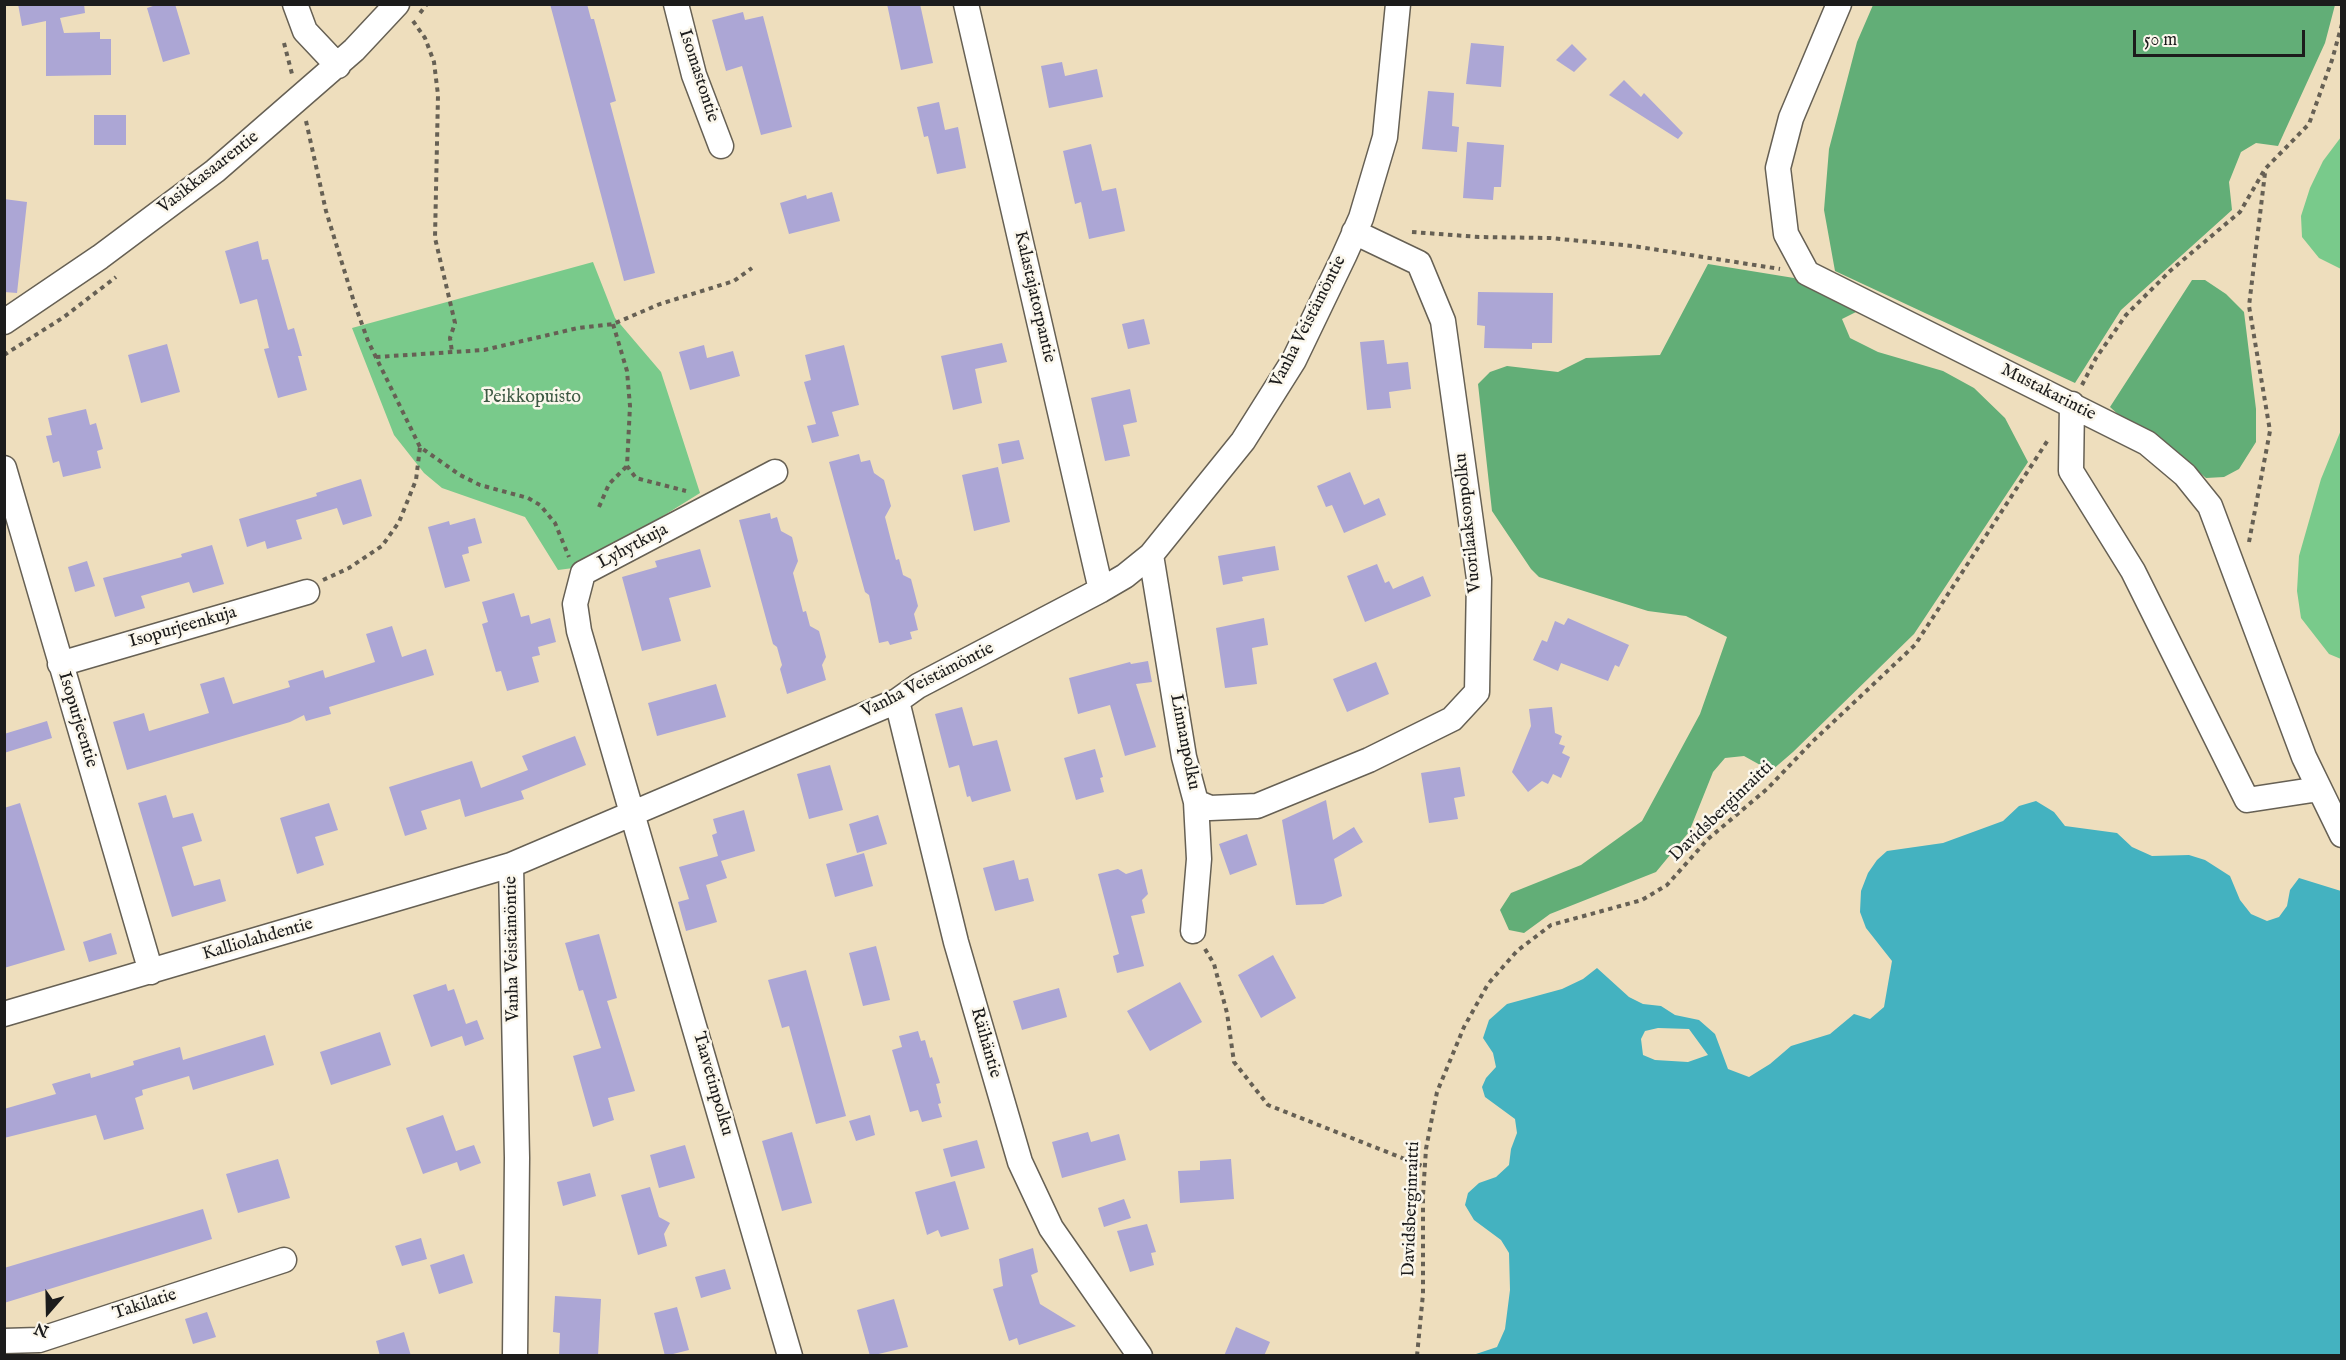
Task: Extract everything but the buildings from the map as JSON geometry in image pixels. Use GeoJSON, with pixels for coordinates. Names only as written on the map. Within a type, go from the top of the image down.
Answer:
{"type":"FeatureCollection","features":[{"type":"Feature","properties":{"kind":"street"},"geometry":{"type":"LineString","coordinates":[[295,4],[305,30],[338,66]]}},
{"type":"Feature","properties":{"kind":"street","name":"Isomastontie"},"geometry":{"type":"LineString","coordinates":[[676,4],[694,75],[721,146]]}},
{"type":"Feature","properties":{"kind":"street","name":"Kalastajatorpantie"},"geometry":{"type":"LineString","coordinates":[[966,4],[1101,590]]}},
{"type":"Feature","properties":{"kind":"street","name":"Vanha Veistämöntie"},"geometry":{"type":"LineString","coordinates":[[515,1356],[517,1158],[511,865],[897,701],[918,686],[1101,590],[1125,576],[1151,555],[1243,441],[1288,370],[1354,232],[1385,137],[1398,4]]}},
{"type":"Feature","properties":{"kind":"street"},"geometry":{"type":"LineString","coordinates":[[1807,273],[1786,234],[1778,168],[1791,118],[1839,4]]}},
{"type":"Feature","properties":{"kind":"street","name":"Vasikkasaarentie"},"geometry":{"type":"LineString","coordinates":[[4,322],[100,257],[215,171],[303,111],[338,66],[405,13]]}},
{"type":"Feature","properties":{"kind":"street","name":"Vuorilaaksonpolku"},"geometry":{"type":"LineString","coordinates":[[1196,802],[1210,808],[1257,806],[1301,789],[1369,760],[1452,719],[1477,693],[1480,656],[1477,620],[1479,579],[1443,321],[1419,263],[1354,232]]}},
{"type":"Feature","properties":{"kind":"street","name":"Mustakarintie"},"geometry":{"type":"LineString","coordinates":[[1807,273],[2147,443],[2185,475],[2210,507],[2304,757],[2342,835]]}},
{"type":"Feature","properties":{"kind":"street"},"geometry":{"type":"LineString","coordinates":[[2072,404],[2071,471],[2133,571],[2247,800],[2319,789]]}},
{"type":"Feature","properties":{"kind":"street","name":"Isopurjeentie"},"geometry":{"type":"LineString","coordinates":[[4,468],[152,972]]}},
{"type":"Feature","properties":{"kind":"street","name":"Lyhytkuja"},"geometry":{"type":"LineString","coordinates":[[633,813],[579,631],[575,604],[583,573],[776,472]]}},
{"type":"Feature","properties":{"kind":"street","name":"Linnanpolku"},"geometry":{"type":"LineString","coordinates":[[1151,555],[1184,757],[1196,802],[1199,859],[1193,931]]}},
{"type":"Feature","properties":{"kind":"street","name":"Isopurjeenkuja"},"geometry":{"type":"LineString","coordinates":[[60,664],[307,592]]}},
{"type":"Feature","properties":{"kind":"street","name":"Räihäntie"},"geometry":{"type":"LineString","coordinates":[[897,701],[956,942],[1020,1162],[1050,1228],[1140,1356]]}},
{"type":"Feature","properties":{"kind":"street","name":"Taavetinpolku"},"geometry":{"type":"LineString","coordinates":[[633,813],[790,1356]]}},
{"type":"Feature","properties":{"kind":"street","name":"Kalliolahdentie"},"geometry":{"type":"LineString","coordinates":[[4,1014],[511,865]]}},
{"type":"Feature","properties":{"kind":"street","name":"Takilatie"},"geometry":{"type":"LineString","coordinates":[[4,1341],[39,1340],[284,1260]]}},
{"type":"Feature","properties":{"kind":"path"},"geometry":{"type":"LineString","coordinates":[[405,13],[425,38],[435,73],[438,180],[435,238],[455,323],[450,338],[452,352]]}},
{"type":"Feature","properties":{"kind":"path"},"geometry":{"type":"LineString","coordinates":[[2072,404],[2096,358],[2126,315],[2170,271],[2240,212],[2265,169],[2309,124],[2342,24]]}},
{"type":"Feature","properties":{"kind":"path"},"geometry":{"type":"LineString","coordinates":[[283,39],[303,111],[329,222],[354,302],[376,357],[420,447],[460,475],[480,485],[528,498],[540,505],[555,523],[573,569],[583,573]]}},
{"type":"Feature","properties":{"kind":"path"},"geometry":{"type":"LineString","coordinates":[[2249,544],[2270,431],[2249,306],[2265,169]]}},
{"type":"Feature","properties":{"kind":"path"},"geometry":{"type":"LineString","coordinates":[[1410,231],[1479,237],[1550,238],[1633,246],[1807,273]]}},
{"type":"Feature","properties":{"kind":"path"},"geometry":{"type":"LineString","coordinates":[[376,357],[484,350],[578,328],[613,324],[660,304],[734,281],[752,268]]}},
{"type":"Feature","properties":{"kind":"path"},"geometry":{"type":"LineString","coordinates":[[613,324],[627,371],[630,406],[627,466],[636,478],[718,501]]}},
{"type":"Feature","properties":{"kind":"path","name":"Davidsberginraitti"},"geometry":{"type":"LineString","coordinates":[[1417,1356],[1423,1294],[1425,1167],[1437,1092],[1464,1027],[1488,984],[1517,951],[1551,925],[1642,900],[1667,885],[1708,839],[1767,789],[1812,742],[1915,645],[2052,434]]}},
{"type":"Feature","properties":{"kind":"path"},"geometry":{"type":"LineString","coordinates":[[307,592],[382,546],[399,522],[410,500],[416,480],[420,447]]}},
{"type":"Feature","properties":{"kind":"path"},"geometry":{"type":"LineString","coordinates":[[598,507],[609,484],[627,466]]}},
{"type":"Feature","properties":{"kind":"path"},"geometry":{"type":"LineString","coordinates":[[1193,931],[1214,964],[1227,1013],[1234,1062],[1268,1105],[1425,1167]]}},
{"type":"Feature","properties":{"kind":"green space"},"geometry":{"type":"Polygon","coordinates":[[[1873,4],[2335,5],[2325,43],[2278,146],[2256,143],[2241,152],[2229,182],[2232,210],[2121,310],[2075,383],[1835,271],[1824,210],[1829,149],[1857,42],[1873,4]]]}},
{"type":"Feature","properties":{"kind":"green space"},"geometry":{"type":"Polygon","coordinates":[[[2341,137],[2341,269],[2319,258],[2302,237],[2301,216],[2310,188],[2323,161],[2341,137]]]}},
{"type":"Feature","properties":{"kind":"green space","name":"Peikkopuisto"},"geometry":{"type":"Polygon","coordinates":[[[593,262],[615,318],[661,372],[700,493],[581,567],[558,570],[525,517],[442,488],[424,473],[394,435],[352,328],[593,262]]]}},
{"type":"Feature","properties":{"kind":"green space"},"geometry":{"type":"Polygon","coordinates":[[[1708,264],[1794,278],[1856,312],[1842,319],[1850,338],[1878,352],[1943,371],[1974,388],[2005,418],[2028,462],[1914,634],[1793,752],[1771,771],[1744,756],[1725,758],[1713,772],[1689,832],[1656,872],[1550,914],[1524,933],[1509,930],[1500,910],[1511,893],[1581,865],[1642,821],[1700,714],[1727,637],[1686,616],[1648,611],[1539,577],[1531,569],[1492,511],[1478,384],[1490,372],[1507,366],[1558,372],[1586,358],[1660,355],[1708,264]]]}},
{"type":"Feature","properties":{"kind":"green space"},"geometry":{"type":"Polygon","coordinates":[[[2192,280],[2205,280],[2226,294],[2244,312],[2256,409],[2256,442],[2239,469],[2224,477],[2206,478],[2170,447],[2122,418],[2110,407],[2192,280]]]}},
{"type":"Feature","properties":{"kind":"green space"},"geometry":{"type":"Polygon","coordinates":[[[2341,430],[2341,659],[2329,654],[2301,618],[2297,591],[2299,556],[2321,479],[2341,430]]]}},
{"type":"Feature","properties":{"kind":"water"},"geometry":{"type":"Polygon","coordinates":[[[2036,801],[2054,812],[2065,826],[2117,833],[2132,847],[2152,856],[2189,855],[2205,860],[2230,876],[2240,900],[2251,914],[2267,921],[2279,917],[2287,906],[2290,890],[2299,878],[2341,891],[2341,1355],[1473,1355],[1497,1347],[1505,1329],[1510,1290],[1509,1253],[1501,1240],[1474,1220],[1465,1205],[1468,1193],[1479,1183],[1496,1177],[1509,1165],[1511,1149],[1517,1133],[1515,1119],[1485,1097],[1482,1087],[1486,1078],[1496,1067],[1493,1053],[1483,1038],[1489,1020],[1507,1004],[1562,989],[1583,979],[1597,968],[1629,997],[1643,1004],[1661,1006],[1675,1015],[1699,1020],[1715,1034],[1728,1069],[1749,1077],[1770,1064],[1791,1046],[1830,1034],[1854,1014],[1870,1019],[1884,1007],[1892,961],[1866,928],[1860,912],[1861,891],[1868,873],[1877,860],[1887,851],[1943,843],[2003,821],[2019,806],[2036,801]],[[1658,1028],[1645,1031],[1641,1039],[1643,1055],[1655,1060],[1688,1062],[1708,1055],[1689,1029],[1658,1028]]]}}]}
